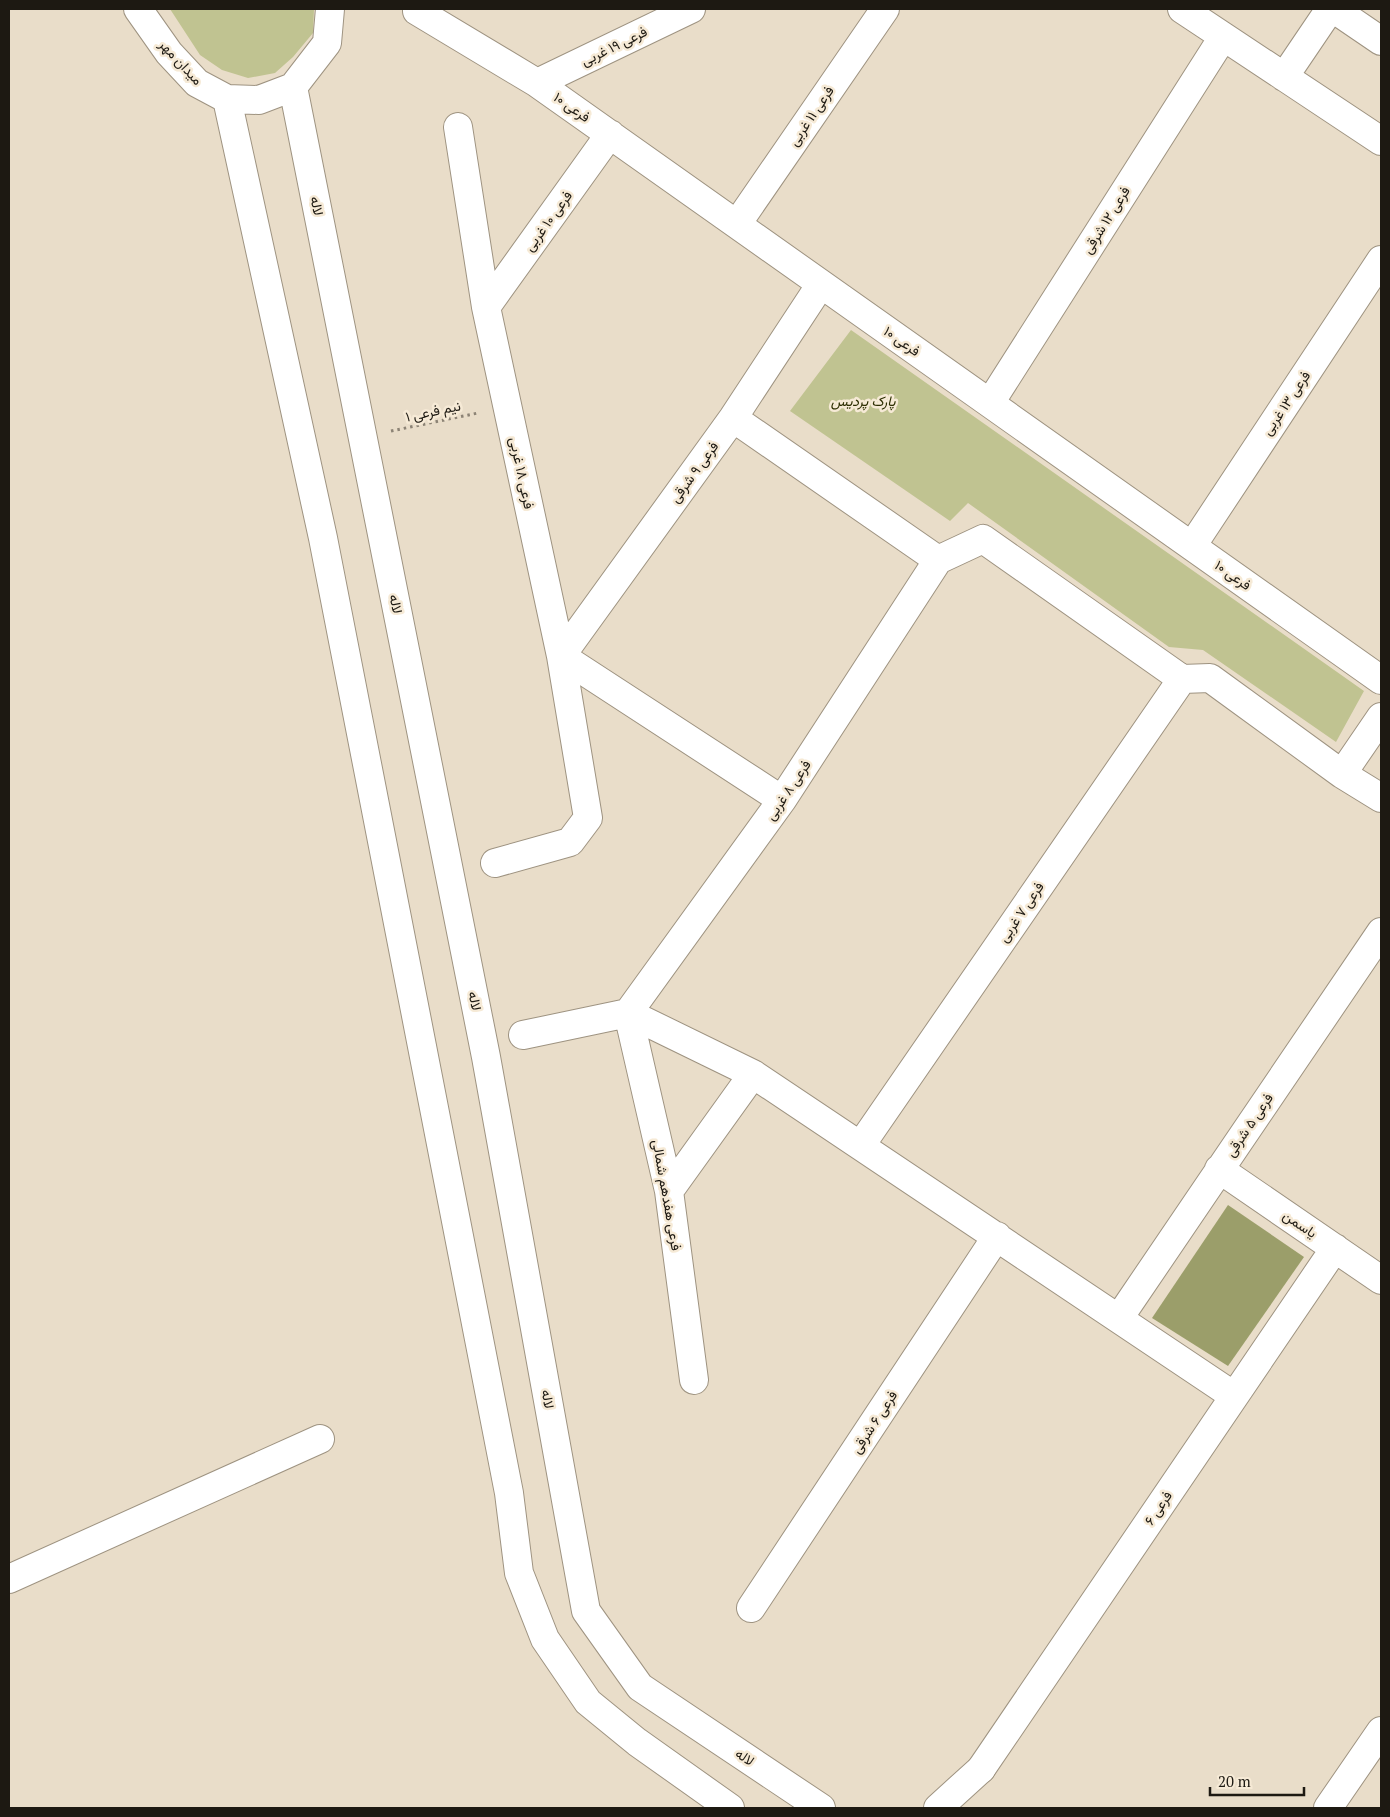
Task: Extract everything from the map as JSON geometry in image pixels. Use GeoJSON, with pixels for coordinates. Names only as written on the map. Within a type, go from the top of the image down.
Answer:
{"type":"FeatureCollection","features":[{"type":"Feature","properties":{"kind":"street","name":"میدان مهر"},"geometry":{"type":"LineString","coordinates":[[138,9],[169,53],[198,83],[227,99],[259,100],[293,87]]}},
{"type":"Feature","properties":{"kind":"street"},"geometry":{"type":"LineString","coordinates":[[293,87],[327,44],[330,9]]}},
{"type":"Feature","properties":{"kind":"street","name":"فرعی ۱۹ غربی"},"geometry":{"type":"LineString","coordinates":[[537,83],[691,9]]}},
{"type":"Feature","properties":{"kind":"street","name":"فرعی ۱۱ غربی"},"geometry":{"type":"LineString","coordinates":[[737,224],[885,9]]}},
{"type":"Feature","properties":{"kind":"street"},"geometry":{"type":"LineString","coordinates":[[1182,9],[1381,141]]}},
{"type":"Feature","properties":{"kind":"street"},"geometry":{"type":"LineString","coordinates":[[1284,77],[1330,9]]}},
{"type":"Feature","properties":{"kind":"street"},"geometry":{"type":"LineString","coordinates":[[1334,9],[1381,41]]}},
{"type":"Feature","properties":{"kind":"street","name":"فرعی ۱۰"},"geometry":{"type":"LineString","coordinates":[[418,10],[537,83],[1381,680]]}},
{"type":"Feature","properties":{"kind":"street","name":"فرعی ۱۲ شرقی"},"geometry":{"type":"LineString","coordinates":[[990,403],[1223,37]]}},
{"type":"Feature","properties":{"kind":"street","name":"لاله"},"geometry":{"type":"LineString","coordinates":[[293,87],[486,1057],[586,1611],[640,1688],[821,1808]]}},
{"type":"Feature","properties":{"kind":"street"},"geometry":{"type":"LineString","coordinates":[[227,99],[323,538],[509,1493],[519,1573],[545,1639],[588,1702],[637,1742],[730,1808]]}},
{"type":"Feature","properties":{"kind":"street","name":"فرعی ۱۸ غربی"},"geometry":{"type":"LineString","coordinates":[[458,127],[486,308],[561,656],[588,818],[570,842],[495,863]]}},
{"type":"Feature","properties":{"kind":"street","name":"فرعی ۱۰ غربی"},"geometry":{"type":"LineString","coordinates":[[486,308],[610,134]]}},
{"type":"Feature","properties":{"kind":"street","name":"فرعی ۱۳ غربی"},"geometry":{"type":"LineString","coordinates":[[1192,546],[1381,260]]}},
{"type":"Feature","properties":{"kind":"street","name":"فرعی ۹ شرقی"},"geometry":{"type":"LineString","coordinates":[[561,656],[733,418],[821,284]]}},
{"type":"Feature","properties":{"kind":"street"},"geometry":{"type":"LineString","coordinates":[[733,418],[938,560],[983,539],[1182,679],[1210,678],[1342,774],[1381,798]]}},
{"type":"Feature","properties":{"kind":"street","name":"فرعی ۸ غربی"},"geometry":{"type":"LineString","coordinates":[[628,1012],[782,800],[938,560]]}},
{"type":"Feature","properties":{"kind":"street"},"geometry":{"type":"LineString","coordinates":[[561,656],[782,800]]}},
{"type":"Feature","properties":{"kind":"street","name":"فرعی ۷ غربی"},"geometry":{"type":"LineString","coordinates":[[861,1145],[1182,679]]}},
{"type":"Feature","properties":{"kind":"street"},"geometry":{"type":"LineString","coordinates":[[1342,774],[1381,717]]}},
{"type":"Feature","properties":{"kind":"street","name":"فرعی ۵ شرقی"},"geometry":{"type":"LineString","coordinates":[[1119,1318],[1381,932]]}},
{"type":"Feature","properties":{"kind":"street"},"geometry":{"type":"LineString","coordinates":[[523,1035],[628,1012],[753,1074],[1234,1396]]}},
{"type":"Feature","properties":{"kind":"street","name":"فرعی هفدهم شمالی"},"geometry":{"type":"LineString","coordinates":[[628,1012],[669,1190],[694,1380]]}},
{"type":"Feature","properties":{"kind":"street"},"geometry":{"type":"LineString","coordinates":[[669,1190],[753,1074]]}},
{"type":"Feature","properties":{"kind":"street","name":"یاسمن"},"geometry":{"type":"LineString","coordinates":[[1219,1169],[1381,1280]]}},
{"type":"Feature","properties":{"kind":"street","name":"فرعی ۶ شرقی"},"geometry":{"type":"LineString","coordinates":[[751,1608],[997,1236]]}},
{"type":"Feature","properties":{"kind":"street","name":"فرعی ۶"},"geometry":{"type":"LineString","coordinates":[[981,1769],[1335,1248]]}},
{"type":"Feature","properties":{"kind":"street"},"geometry":{"type":"LineString","coordinates":[[9,1578],[320,1439]]}},
{"type":"Feature","properties":{"kind":"street"},"geometry":{"type":"LineString","coordinates":[[1328,1808],[1381,1731]]}},
{"type":"Feature","properties":{"kind":"street"},"geometry":{"type":"LineString","coordinates":[[938,1808],[981,1769]]}},
{"type":"Feature","properties":{"kind":"street"},"geometry":{"type":"LineString","coordinates":[[968,1808],[981,1769]]}},
{"type":"Feature","properties":{"kind":"path","name":"نیم فرعی ۱"},"geometry":{"type":"LineString","coordinates":[[362,438],[508,407]]}},
{"type":"Feature","properties":{"kind":"green space"},"geometry":{"type":"Polygon","coordinates":[[[170,9],[314,9],[313,33],[293,57],[275,73],[248,78],[222,70],[200,55],[170,9]]]}},
{"type":"Feature","properties":{"kind":"green space","name":"پارک پردیس"},"geometry":{"type":"Polygon","coordinates":[[[851,330],[1364,691],[1336,742],[1203,650],[1169,647],[968,503],[950,521],[790,411],[851,330]]]}},
{"type":"Feature","properties":{"kind":"green space"},"geometry":{"type":"Polygon","coordinates":[[[1228,1205],[1304,1257],[1228,1366],[1152,1318],[1228,1205]]]}}]}
